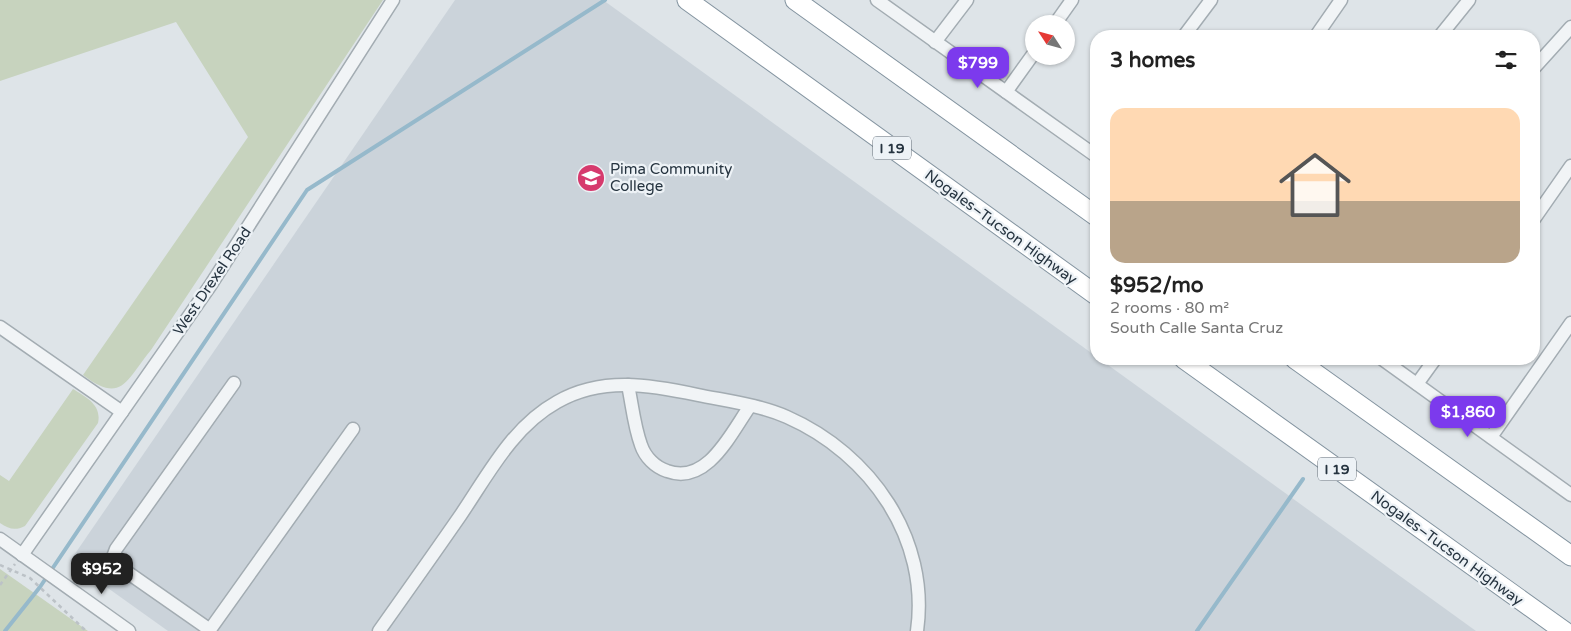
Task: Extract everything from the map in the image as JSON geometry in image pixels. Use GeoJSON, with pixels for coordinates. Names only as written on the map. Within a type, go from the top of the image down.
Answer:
{"type":"FeatureCollection","features":[{"type":"Feature","properties":{"kind":"highway","name":"Nogales–Tucson Highway"},"geometry":{"type":"LineString","coordinates":[[687,0],[1090,291]]}},
{"type":"Feature","properties":{"kind":"highway"},"geometry":{"type":"LineString","coordinates":[[795,0],[1090,212]]}},
{"type":"Feature","properties":{"kind":"highway","name":"Nogales–Tucson Highway"},"geometry":{"type":"LineString","coordinates":[[1192,365],[1564,631]]}},
{"type":"Feature","properties":{"kind":"highway"},"geometry":{"type":"LineString","coordinates":[[1303,365],[1571,556]]}},
{"type":"Feature","properties":{"kind":"street","name":"West Drexel Road"},"geometry":{"type":"LineString","coordinates":[[22,555],[229,256],[393,0]]}},
{"type":"Feature","properties":{"kind":"street"},"geometry":{"type":"LineString","coordinates":[[876,0],[1090,151]]}},
{"type":"Feature","properties":{"kind":"street"},"geometry":{"type":"LineString","coordinates":[[935,42],[967,0]]}},
{"type":"Feature","properties":{"kind":"street"},"geometry":{"type":"LineString","coordinates":[[1061,15],[1072,0]]}},
{"type":"Feature","properties":{"kind":"street"},"geometry":{"type":"LineString","coordinates":[[1188,30],[1211,0]]}},
{"type":"Feature","properties":{"kind":"street"},"geometry":{"type":"LineString","coordinates":[[1320,30],[1341,0]]}},
{"type":"Feature","properties":{"kind":"street"},"geometry":{"type":"LineString","coordinates":[[1445,30],[1468,0]]}},
{"type":"Feature","properties":{"kind":"street"},"geometry":{"type":"LineString","coordinates":[[1540,61],[1571,27]]}},
{"type":"Feature","properties":{"kind":"street"},"geometry":{"type":"LineString","coordinates":[[1006,92],[1025,65]]}},
{"type":"Feature","properties":{"kind":"street"},"geometry":{"type":"LineString","coordinates":[[1540,210],[1571,166]]}},
{"type":"Feature","properties":{"kind":"street"},"geometry":{"type":"LineString","coordinates":[[1491,437],[1571,323]]}},
{"type":"Feature","properties":{"kind":"street"},"geometry":{"type":"LineString","coordinates":[[0,328],[122,412]]}},
{"type":"Feature","properties":{"kind":"street"},"geometry":{"type":"LineString","coordinates":[[1390,365],[1570,491]]}},
{"type":"Feature","properties":{"kind":"street"},"geometry":{"type":"LineString","coordinates":[[1417,384],[1431,365]]}},
{"type":"Feature","properties":{"kind":"street"},"geometry":{"type":"LineString","coordinates":[[234,383],[116,549],[113,557],[117,565],[210,631],[353,429]]}},
{"type":"Feature","properties":{"kind":"street"},"geometry":{"type":"LineString","coordinates":[[628,385],[641,444],[646,454],[663,469],[673,473],[684,474],[696,471],[706,465],[715,456],[750,406]]}},
{"type":"Feature","properties":{"kind":"street"},"geometry":{"type":"LineString","coordinates":[[379,631],[501,455],[524,427],[540,412],[572,394],[597,387],[628,385],[659,387],[777,413],[812,431],[858,466],[884,495],[901,523],[911,548],[919,596],[917,631]]}},
{"type":"Feature","properties":{"kind":"street"},"geometry":{"type":"LineString","coordinates":[[0,539],[129,631]]}},
{"type":"Feature","properties":{"kind":"path"},"geometry":{"type":"LineString","coordinates":[[0,585],[22,555]]}},
{"type":"Feature","properties":{"kind":"path"},"geometry":{"type":"LineString","coordinates":[[0,565],[10,571],[30,578],[86,631]]}},
{"type":"Feature","properties":{"kind":"shaded area","name":"Pima Community College"},"geometry":{"type":"Polygon","coordinates":[[[455,0],[603,0],[1090,352],[1090,365],[1108,365],[1476,631],[168,631],[70,561],[455,0]]]}},
{"type":"Feature","properties":{"kind":"green space"},"geometry":{"type":"Polygon","coordinates":[[[0,0],[383,0],[151,350],[129,379],[115,388],[107,388],[96,384],[83,375],[248,137],[176,22],[0,81],[0,0]]]}},
{"type":"Feature","properties":{"kind":"green space"},"geometry":{"type":"Polygon","coordinates":[[[73,389],[95,406],[98,411],[98,423],[25,526],[15,529],[6,527],[0,523],[0,475],[9,481],[73,389]]]}},
{"type":"Feature","properties":{"kind":"green space"},"geometry":{"type":"Polygon","coordinates":[[[0,569],[88,631],[0,631],[0,569]]]}},
{"type":"Feature","properties":{"kind":"waterway"},"geometry":{"type":"LineString","coordinates":[[5,631],[40,587],[307,190],[605,0]]}},
{"type":"Feature","properties":{"kind":"waterway"},"geometry":{"type":"LineString","coordinates":[[1197,631],[1303,479]]}},
{"type":"Feature","properties":{"kind":"place","name":"Pima Community College"},"geometry":{"type":"Point","coordinates":[591,178]}}]}
